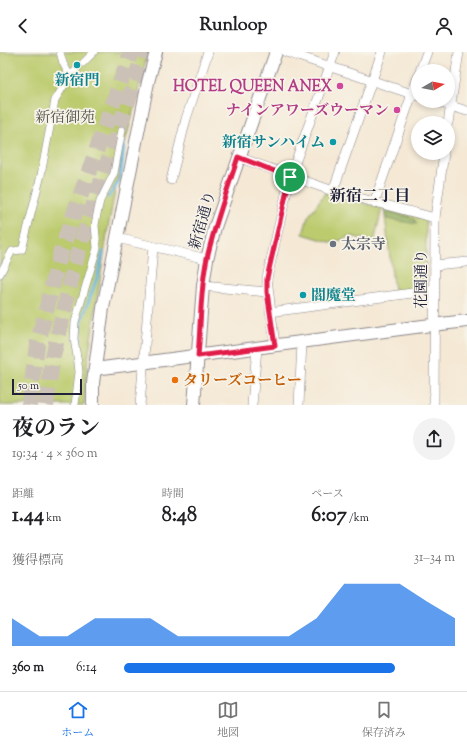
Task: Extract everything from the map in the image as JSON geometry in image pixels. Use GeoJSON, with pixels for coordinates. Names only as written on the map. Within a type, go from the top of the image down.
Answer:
{"type":"FeatureCollection","features":[{"type":"Feature","properties":{"kind":"street"},"geometry":{"type":"LineString","coordinates":[[60,52],[63,63],[70,76]]}},
{"type":"Feature","properties":{"kind":"street"},"geometry":{"type":"LineString","coordinates":[[83,63],[94,52]]}},
{"type":"Feature","properties":{"kind":"street"},"geometry":{"type":"LineString","coordinates":[[93,405],[95,369],[104,308],[148,82],[156,52]]}},
{"type":"Feature","properties":{"kind":"street"},"geometry":{"type":"LineString","coordinates":[[171,180],[186,119],[208,52]]}},
{"type":"Feature","properties":{"kind":"street","name":"新宿通り"},"geometry":{"type":"LineString","coordinates":[[194,405],[203,286],[207,259],[215,227],[238,157],[276,52]]}},
{"type":"Feature","properties":{"kind":"street"},"geometry":{"type":"LineString","coordinates":[[286,52],[411,94]]}},
{"type":"Feature","properties":{"kind":"street"},"geometry":{"type":"LineString","coordinates":[[275,346],[267,292],[267,278],[290,177],[335,52]]}},
{"type":"Feature","properties":{"kind":"street"},"geometry":{"type":"LineString","coordinates":[[334,191],[382,52]]}},
{"type":"Feature","properties":{"kind":"street"},"geometry":{"type":"LineString","coordinates":[[423,64],[427,52]]}},
{"type":"Feature","properties":{"kind":"street"},"geometry":{"type":"LineString","coordinates":[[455,76],[459,52]]}},
{"type":"Feature","properties":{"kind":"street"},"geometry":{"type":"LineString","coordinates":[[0,274],[12,251],[22,250],[41,175],[55,100],[70,76],[77,69]]}},
{"type":"Feature","properties":{"kind":"street"},"geometry":{"type":"LineString","coordinates":[[374,203],[411,106]]}},
{"type":"Feature","properties":{"kind":"street"},"geometry":{"type":"LineString","coordinates":[[455,108],[467,112]]}},
{"type":"Feature","properties":{"kind":"street"},"geometry":{"type":"LineString","coordinates":[[75,405],[79,372],[74,339],[74,326],[97,248],[95,225],[100,201],[114,173],[122,130]]}},
{"type":"Feature","properties":{"kind":"street"},"geometry":{"type":"LineString","coordinates":[[238,157],[290,177],[334,191],[374,203],[435,218]]}},
{"type":"Feature","properties":{"kind":"street","name":"花園通り"},"geometry":{"type":"LineString","coordinates":[[434,405],[435,218],[443,160]]}},
{"type":"Feature","properties":{"kind":"street"},"geometry":{"type":"LineString","coordinates":[[117,238],[207,259]]}},
{"type":"Feature","properties":{"kind":"street"},"geometry":{"type":"LineString","coordinates":[[140,405],[153,247]]}},
{"type":"Feature","properties":{"kind":"street"},"geometry":{"type":"LineString","coordinates":[[435,265],[467,262]]}},
{"type":"Feature","properties":{"kind":"street"},"geometry":{"type":"LineString","coordinates":[[203,286],[267,292]]}},
{"type":"Feature","properties":{"kind":"street"},"geometry":{"type":"LineString","coordinates":[[270,312],[435,290]]}},
{"type":"Feature","properties":{"kind":"street"},"geometry":{"type":"LineString","coordinates":[[95,369],[434,324],[467,322]]}},
{"type":"Feature","properties":{"kind":"street"},"geometry":{"type":"LineString","coordinates":[[299,405],[302,342]]}},
{"type":"Feature","properties":{"kind":"street"},"geometry":{"type":"LineString","coordinates":[[252,405],[257,348]]}},
{"type":"Feature","properties":{"kind":"green space","name":"新宿御苑"},"geometry":{"type":"Polygon","coordinates":[[[0,52],[148,52],[122,155],[108,228],[87,366],[84,405],[0,405],[0,52]]]}},
{"type":"Feature","properties":{"kind":"green space"},"geometry":{"type":"Polygon","coordinates":[[[325,193],[382,208],[374,242],[351,236],[333,243],[303,234],[308,217],[325,193]]]}},
{"type":"Feature","properties":{"kind":"green space"},"geometry":{"type":"Polygon","coordinates":[[[384,208],[426,219],[426,284],[424,288],[394,292],[384,208]]]}},
{"type":"Feature","properties":{"kind":"green space"},"geometry":{"type":"Polygon","coordinates":[[[386,211],[413,218],[417,224],[387,219],[386,211]]]}},
{"type":"Feature","properties":{"kind":"waterway"},"geometry":{"type":"LineString","coordinates":[[108,197],[118,183],[121,174],[124,143]]}},
{"type":"Feature","properties":{"kind":"waterway"},"geometry":{"type":"LineString","coordinates":[[80,339],[82,319],[97,278],[103,252]]}},
{"type":"Feature","properties":{"kind":"tunnel"},"geometry":{"type":"LineString","coordinates":[[29,405],[37,346],[61,251],[131,52]]}},
{"type":"Feature","properties":{"kind":"tunnel"},"geometry":{"type":"LineString","coordinates":[[46,405],[53,356],[77,256],[144,52]]}},
{"type":"Feature","properties":{"kind":"place","name":"新宿門"},"geometry":{"type":"Point","coordinates":[77,65]}},
{"type":"Feature","properties":{"kind":"place","name":"HOTEL QUEEN ANEX"},"geometry":{"type":"Point","coordinates":[340,86]}},
{"type":"Feature","properties":{"kind":"place","name":"ナインアワーズウーマン"},"geometry":{"type":"Point","coordinates":[397,110]}},
{"type":"Feature","properties":{"kind":"place","name":"新宿サンハイム"},"geometry":{"type":"Point","coordinates":[333,142]}},
{"type":"Feature","properties":{"kind":"place","name":"太宗寺"},"geometry":{"type":"Point","coordinates":[333,244]}},
{"type":"Feature","properties":{"kind":"place","name":"閻魔堂"},"geometry":{"type":"Point","coordinates":[303,295]}},
{"type":"Feature","properties":{"kind":"place","name":"タリーズコーヒー"},"geometry":{"type":"Point","coordinates":[175,380]}},
{"type":"Feature","properties":{"kind":"district","name":"新宿二丁目"},"geometry":{"type":"Point","coordinates":[370,195]}},
{"type":"Feature","properties":{"kind":"route"},"geometry":{"type":"LineString","coordinates":[[238,157],[290,177],[267,278],[267,292],[275,346],[198,356],[203,286],[207,259],[215,227],[238,157]]}}]}
